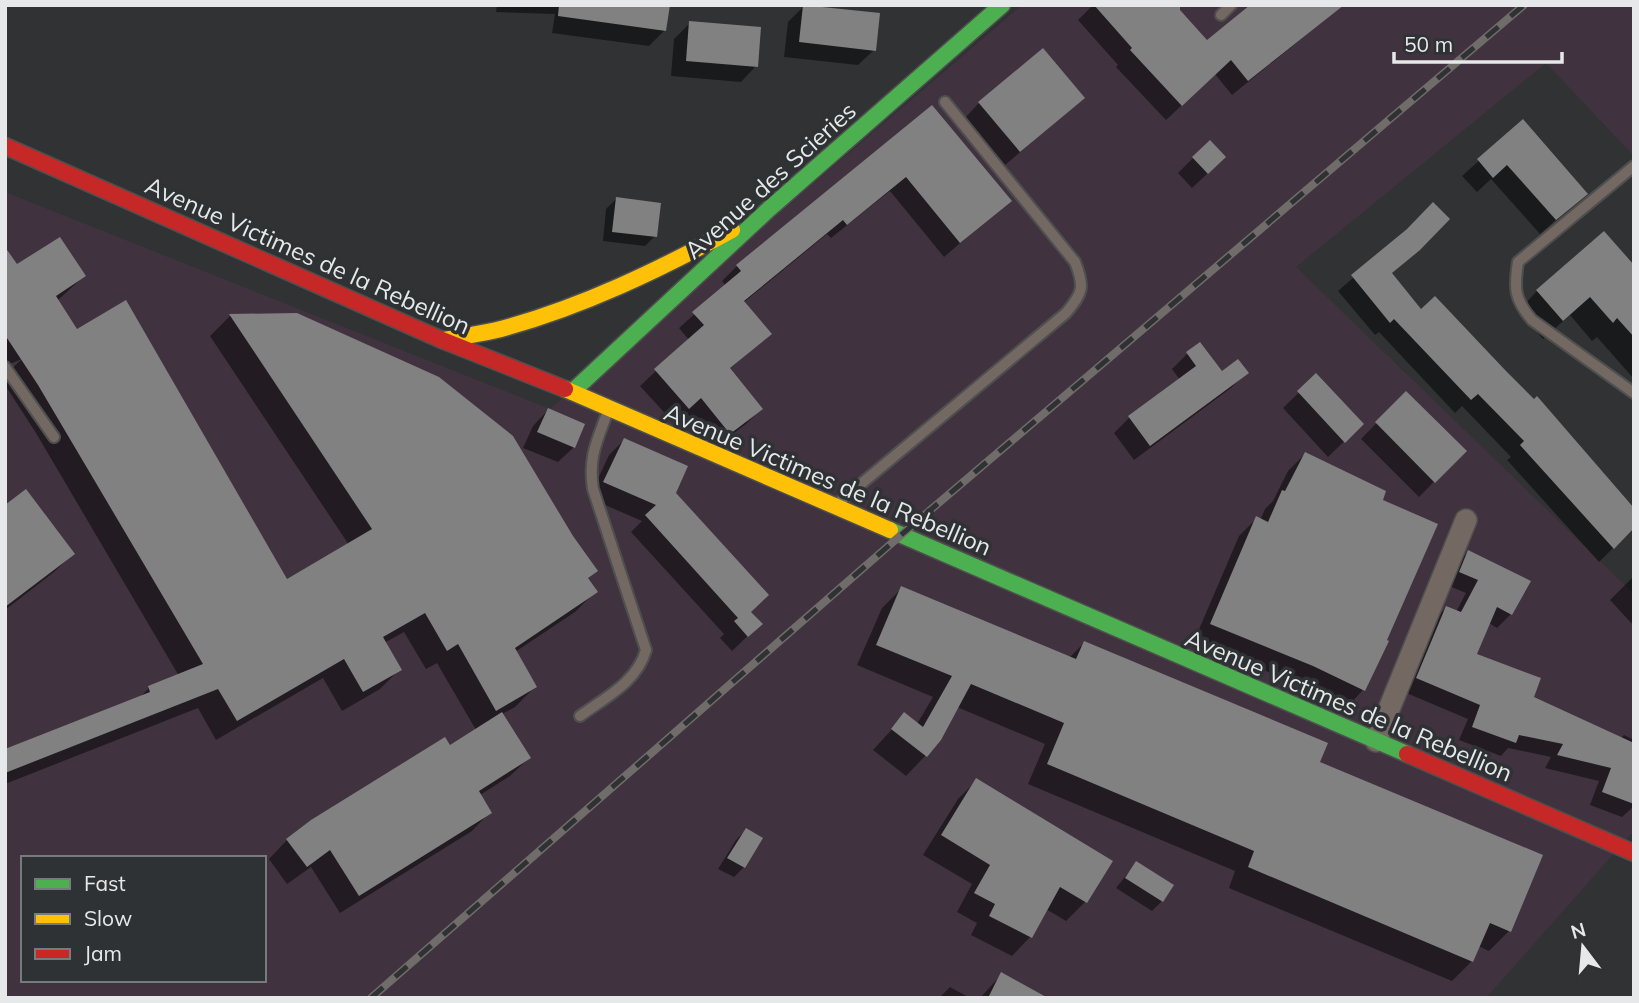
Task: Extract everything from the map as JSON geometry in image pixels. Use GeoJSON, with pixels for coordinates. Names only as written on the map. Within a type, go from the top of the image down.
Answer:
{"type":"FeatureCollection","features":[{"type":"Feature","properties":{"kind":"street","name":"Avenue des Scieries"},"geometry":{"type":"LineString","coordinates":[[572,393],[769,209],[1002,5]]}},
{"type":"Feature","properties":{"kind":"street","name":"Avenue Victimes de la Rebellion"},"geometry":{"type":"LineString","coordinates":[[5,146],[442,340],[609,408],[1634,853]]}},
{"type":"Feature","properties":{"kind":"street"},"geometry":{"type":"LineString","coordinates":[[442,340],[498,330],[540,317],[661,266],[769,209]]}},
{"type":"Feature","properties":{"kind":"street"},"geometry":{"type":"LineString","coordinates":[[1376,741],[1466,520]]}},
{"type":"Feature","properties":{"kind":"lane"},"geometry":{"type":"LineString","coordinates":[[1221,15],[1231,5]]}},
{"type":"Feature","properties":{"kind":"lane"},"geometry":{"type":"LineString","coordinates":[[835,506],[1066,313],[1080,296],[1082,279],[1075,262],[945,102]]}},
{"type":"Feature","properties":{"kind":"lane"},"geometry":{"type":"LineString","coordinates":[[1634,166],[1518,262],[1515,282],[1518,304],[1532,320],[1634,393]]}},
{"type":"Feature","properties":{"kind":"lane"},"geometry":{"type":"LineString","coordinates":[[5,367],[54,437]]}},
{"type":"Feature","properties":{"kind":"lane"},"geometry":{"type":"LineString","coordinates":[[580,716],[632,678],[643,662],[646,650],[593,489],[590,468],[592,454],[609,408]]}},
{"type":"Feature","properties":{"kind":"shaded area"},"geometry":{"type":"Polygon","coordinates":[[[1022,5],[1634,5],[1634,156],[1546,63],[1296,267],[1634,594],[1634,831],[1486,998],[5,998],[5,192],[550,409],[1022,5]]]}},
{"type":"Feature","properties":{"kind":"building"},"geometry":{"type":"Polygon","coordinates":[[[559,5],[670,5],[666,31],[558,16],[559,5]]]}},
{"type":"Feature","properties":{"kind":"building"},"geometry":{"type":"Polygon","coordinates":[[[803,5],[880,13],[876,51],[799,42],[803,5]]]}},
{"type":"Feature","properties":{"kind":"building"},"geometry":{"type":"Polygon","coordinates":[[[1094,5],[1180,5],[1180,10],[1207,40],[1250,5],[1344,5],[1248,81],[1231,60],[1182,106],[1130,50],[1132,48],[1094,5]]]}},
{"type":"Feature","properties":{"kind":"building"},"geometry":{"type":"Polygon","coordinates":[[[689,21],[761,27],[758,67],[686,61],[689,21]]]}},
{"type":"Feature","properties":{"kind":"building"},"geometry":{"type":"Polygon","coordinates":[[[1043,48],[1085,98],[1020,152],[978,102],[1043,48]]]}},
{"type":"Feature","properties":{"kind":"building"},"geometry":{"type":"Polygon","coordinates":[[[932,105],[1012,201],[960,243],[906,177],[847,225],[843,220],[744,301],[772,334],[730,368],[763,409],[730,434],[701,398],[689,409],[654,369],[704,325],[692,312],[741,271],[736,265],[932,105]]]}},
{"type":"Feature","properties":{"kind":"building"},"geometry":{"type":"Polygon","coordinates":[[[1523,119],[1588,194],[1556,220],[1507,165],[1493,178],[1477,159],[1523,119]]]}},
{"type":"Feature","properties":{"kind":"building"},"geometry":{"type":"Polygon","coordinates":[[[1210,140],[1226,157],[1208,174],[1192,157],[1210,140]]]}},
{"type":"Feature","properties":{"kind":"building"},"geometry":{"type":"Polygon","coordinates":[[[616,197],[661,203],[657,237],[612,232],[616,197]]]}},
{"type":"Feature","properties":{"kind":"building"},"geometry":{"type":"Polygon","coordinates":[[[1433,202],[1450,219],[1420,250],[1392,273],[1421,309],[1435,296],[1534,399],[1537,396],[1634,508],[1634,528],[1614,549],[1520,445],[1524,441],[1478,394],[1471,400],[1394,319],[1390,323],[1351,275],[1407,229],[1433,202]]]}},
{"type":"Feature","properties":{"kind":"building"},"geometry":{"type":"Polygon","coordinates":[[[1604,231],[1634,265],[1634,337],[1617,318],[1613,323],[1590,297],[1563,321],[1536,290],[1604,231]]]}},
{"type":"Feature","properties":{"kind":"building"},"geometry":{"type":"Polygon","coordinates":[[[60,237],[86,276],[56,296],[77,329],[126,300],[287,579],[372,529],[229,314],[297,313],[439,377],[513,436],[573,536],[598,571],[588,578],[598,592],[515,648],[537,687],[496,711],[458,644],[447,651],[425,613],[383,637],[402,670],[363,692],[344,659],[237,721],[218,689],[5,773],[5,749],[150,692],[148,686],[203,664],[38,385],[5,335],[5,247],[17,264],[60,237]]]}},
{"type":"Feature","properties":{"kind":"building"},"geometry":{"type":"Polygon","coordinates":[[[1200,342],[1222,371],[1238,359],[1249,373],[1150,446],[1128,416],[1196,366],[1186,352],[1200,342]]]}},
{"type":"Feature","properties":{"kind":"building"},"geometry":{"type":"Polygon","coordinates":[[[1316,373],[1364,424],[1345,443],[1297,391],[1316,373]]]}},
{"type":"Feature","properties":{"kind":"building"},"geometry":{"type":"Polygon","coordinates":[[[1406,391],[1467,451],[1435,483],[1375,422],[1406,391]]]}},
{"type":"Feature","properties":{"kind":"building"},"geometry":{"type":"Polygon","coordinates":[[[548,408],[585,424],[575,448],[537,432],[548,408]]]}},
{"type":"Feature","properties":{"kind":"building"},"geometry":{"type":"Polygon","coordinates":[[[624,438],[688,466],[676,493],[769,595],[751,612],[763,624],[748,637],[734,621],[738,618],[645,515],[656,505],[603,482],[624,438]]]}},
{"type":"Feature","properties":{"kind":"building"},"geometry":{"type":"Polygon","coordinates":[[[1305,452],[1386,491],[1383,500],[1438,524],[1365,691],[1313,666],[1210,624],[1256,516],[1268,522],[1282,490],[1285,491],[1305,452]]]}},
{"type":"Feature","properties":{"kind":"building"},"geometry":{"type":"Polygon","coordinates":[[[26,489],[75,554],[5,607],[5,505],[26,489]]]}},
{"type":"Feature","properties":{"kind":"building"},"geometry":{"type":"Polygon","coordinates":[[[1468,550],[1531,581],[1512,615],[1497,607],[1477,654],[1541,678],[1534,697],[1634,743],[1634,804],[1602,792],[1611,768],[1557,755],[1563,744],[1519,735],[1516,743],[1472,727],[1480,705],[1416,678],[1446,606],[1461,612],[1478,580],[1459,572],[1468,550]]]}},
{"type":"Feature","properties":{"kind":"building"},"geometry":{"type":"Polygon","coordinates":[[[901,586],[1076,659],[1084,641],[1328,743],[1320,762],[1543,855],[1511,932],[1490,923],[1473,962],[1248,867],[1254,851],[1047,764],[1064,723],[971,684],[941,740],[927,757],[891,729],[904,712],[923,727],[952,676],[876,645],[901,586]]]}},
{"type":"Feature","properties":{"kind":"building"},"geometry":{"type":"Polygon","coordinates":[[[502,712],[531,758],[479,791],[492,813],[359,896],[330,850],[307,867],[286,839],[311,820],[445,737],[450,745],[502,712]]]}},
{"type":"Feature","properties":{"kind":"building"},"geometry":{"type":"Polygon","coordinates":[[[976,778],[1113,861],[1087,903],[1060,887],[1032,938],[989,916],[995,904],[974,893],[990,865],[941,835],[976,778]]]}},
{"type":"Feature","properties":{"kind":"building"},"geometry":{"type":"Polygon","coordinates":[[[746,828],[763,838],[745,868],[727,858],[746,828]]]}},
{"type":"Feature","properties":{"kind":"building"},"geometry":{"type":"Polygon","coordinates":[[[1136,861],[1174,885],[1163,902],[1125,878],[1136,861]]]}},
{"type":"Feature","properties":{"kind":"building"},"geometry":{"type":"Polygon","coordinates":[[[1001,972],[1019,982],[1048,998],[988,998],[1001,972]]]}},
{"type":"Feature","properties":{"kind":"railway"},"geometry":{"type":"LineString","coordinates":[[371,998],[901,535],[1524,5]]}},
{"type":"Feature","properties":{"kind":"traffic: fast"},"geometry":{"type":"LineString","coordinates":[[572,392],[769,209],[1002,5]]}},
{"type":"Feature","properties":{"kind":"traffic: fast"},"geometry":{"type":"LineString","coordinates":[[890,530],[1407,754]]}},
{"type":"Feature","properties":{"kind":"traffic: slow"},"geometry":{"type":"LineString","coordinates":[[443,340],[501,329],[590,299],[732,230]]}},
{"type":"Feature","properties":{"kind":"traffic: slow"},"geometry":{"type":"LineString","coordinates":[[565,389],[890,530]]}},
{"type":"Feature","properties":{"kind":"traffic: jam"},"geometry":{"type":"LineString","coordinates":[[5,146],[442,340],[565,389]]}},
{"type":"Feature","properties":{"kind":"traffic: jam"},"geometry":{"type":"LineString","coordinates":[[1407,754],[1634,853]]}}]}
